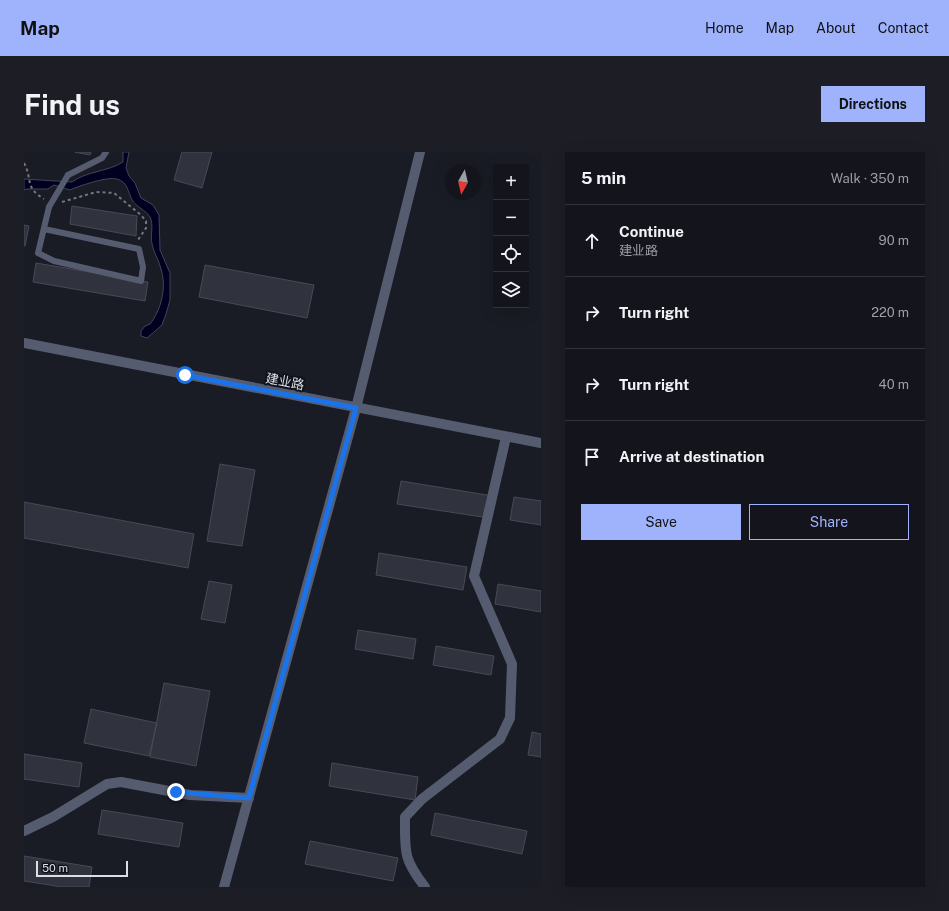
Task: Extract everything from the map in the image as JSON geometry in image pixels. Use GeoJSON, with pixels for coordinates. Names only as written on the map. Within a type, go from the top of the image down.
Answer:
{"type":"FeatureCollection","features":[{"type":"Feature","properties":{"kind":"street"},"geometry":{"type":"LineString","coordinates":[[224,887],[356,408],[420,152]]}},
{"type":"Feature","properties":{"kind":"street","name":"建业路"},"geometry":{"type":"LineString","coordinates":[[24,343],[541,443]]}},
{"type":"Feature","properties":{"kind":"street"},"geometry":{"type":"LineString","coordinates":[[425,887],[411,869],[405,850],[405,817],[422,799],[500,739],[510,718],[512,664],[474,576],[506,437]]}},
{"type":"Feature","properties":{"kind":"street"},"geometry":{"type":"LineString","coordinates":[[24,831],[53,817],[107,784],[121,782],[190,795],[249,798]]}},
{"type":"Feature","properties":{"kind":"lane"},"geometry":{"type":"LineString","coordinates":[[44,229],[139,249],[142,267],[141,281],[54,261],[38,253],[49,207],[68,175],[102,158],[106,152]]}},
{"type":"Feature","properties":{"kind":"path"},"geometry":{"type":"LineString","coordinates":[[24,163],[27,169],[27,177],[32,191],[46,200]]}},
{"type":"Feature","properties":{"kind":"path"},"geometry":{"type":"LineString","coordinates":[[59,202],[72,200],[96,192],[114,194],[141,215],[146,221],[146,228],[133,248]]}},
{"type":"Feature","properties":{"kind":"water"},"geometry":{"type":"Polygon","coordinates":[[[123,152],[129,152],[126,168],[129,176],[135,183],[141,198],[153,205],[159,215],[160,250],[170,273],[170,300],[166,314],[162,325],[147,338],[141,336],[141,331],[145,326],[150,324],[160,305],[163,291],[163,276],[152,244],[152,223],[150,217],[132,200],[126,185],[121,180],[113,178],[94,182],[70,190],[54,185],[48,189],[24,190],[24,179],[72,182],[78,178],[110,168],[123,162],[123,152]]]}},
{"type":"Feature","properties":{"kind":"building"},"geometry":{"type":"Polygon","coordinates":[[[75,152],[91,152],[90,155],[75,152]]]}},
{"type":"Feature","properties":{"kind":"building"},"geometry":{"type":"Polygon","coordinates":[[[182,152],[212,152],[202,188],[174,180],[182,152]]]}},
{"type":"Feature","properties":{"kind":"building"},"geometry":{"type":"Polygon","coordinates":[[[72,206],[137,216],[136,236],[70,224],[72,206]]]}},
{"type":"Feature","properties":{"kind":"building"},"geometry":{"type":"Polygon","coordinates":[[[24,225],[29,226],[25,246],[24,246],[24,225]]]}},
{"type":"Feature","properties":{"kind":"building"},"geometry":{"type":"Polygon","coordinates":[[[36,263],[148,282],[145,301],[33,282],[36,263]]]}},
{"type":"Feature","properties":{"kind":"building"},"geometry":{"type":"Polygon","coordinates":[[[205,265],[314,285],[307,318],[199,297],[205,265]]]}},
{"type":"Feature","properties":{"kind":"building"},"geometry":{"type":"Polygon","coordinates":[[[220,464],[255,470],[242,546],[207,541],[220,464]]]}},
{"type":"Feature","properties":{"kind":"building"},"geometry":{"type":"Polygon","coordinates":[[[401,481],[493,496],[489,518],[397,504],[401,481]]]}},
{"type":"Feature","properties":{"kind":"building"},"geometry":{"type":"Polygon","coordinates":[[[514,497],[541,501],[541,525],[510,520],[514,497]]]}},
{"type":"Feature","properties":{"kind":"building"},"geometry":{"type":"Polygon","coordinates":[[[24,502],[194,534],[188,568],[24,538],[24,502]]]}},
{"type":"Feature","properties":{"kind":"building"},"geometry":{"type":"Polygon","coordinates":[[[379,553],[467,567],[463,590],[376,575],[379,553]]]}},
{"type":"Feature","properties":{"kind":"building"},"geometry":{"type":"Polygon","coordinates":[[[209,581],[232,585],[225,623],[201,619],[209,581]]]}},
{"type":"Feature","properties":{"kind":"building"},"geometry":{"type":"Polygon","coordinates":[[[498,584],[541,591],[541,612],[495,604],[498,584]]]}},
{"type":"Feature","properties":{"kind":"building"},"geometry":{"type":"Polygon","coordinates":[[[358,630],[416,639],[413,659],[355,649],[358,630]]]}},
{"type":"Feature","properties":{"kind":"building"},"geometry":{"type":"Polygon","coordinates":[[[436,646],[494,656],[491,675],[433,665],[436,646]]]}},
{"type":"Feature","properties":{"kind":"building"},"geometry":{"type":"Polygon","coordinates":[[[164,683],[210,691],[196,766],[150,757],[164,683]]]}},
{"type":"Feature","properties":{"kind":"building"},"geometry":{"type":"Polygon","coordinates":[[[91,709],[157,723],[149,756],[84,743],[91,709]]]}},
{"type":"Feature","properties":{"kind":"building"},"geometry":{"type":"Polygon","coordinates":[[[532,732],[541,734],[541,757],[528,755],[532,732]]]}},
{"type":"Feature","properties":{"kind":"building"},"geometry":{"type":"Polygon","coordinates":[[[24,754],[82,763],[79,787],[24,779],[24,754]]]}},
{"type":"Feature","properties":{"kind":"building"},"geometry":{"type":"Polygon","coordinates":[[[332,763],[418,777],[415,800],[329,786],[332,763]]]}},
{"type":"Feature","properties":{"kind":"building"},"geometry":{"type":"Polygon","coordinates":[[[102,810],[183,823],[179,847],[98,834],[102,810]]]}},
{"type":"Feature","properties":{"kind":"building"},"geometry":{"type":"Polygon","coordinates":[[[435,813],[527,831],[522,854],[431,835],[435,813]]]}},
{"type":"Feature","properties":{"kind":"building"},"geometry":{"type":"Polygon","coordinates":[[[310,841],[398,858],[393,881],[305,864],[310,841]]]}},
{"type":"Feature","properties":{"kind":"building"},"geometry":{"type":"Polygon","coordinates":[[[24,856],[92,867],[89,887],[62,887],[24,881],[24,856]]]}},
{"type":"Feature","properties":{"kind":"route"},"geometry":{"type":"LineString","coordinates":[[176,792],[190,795],[249,798],[356,408],[185,375]]}}]}
